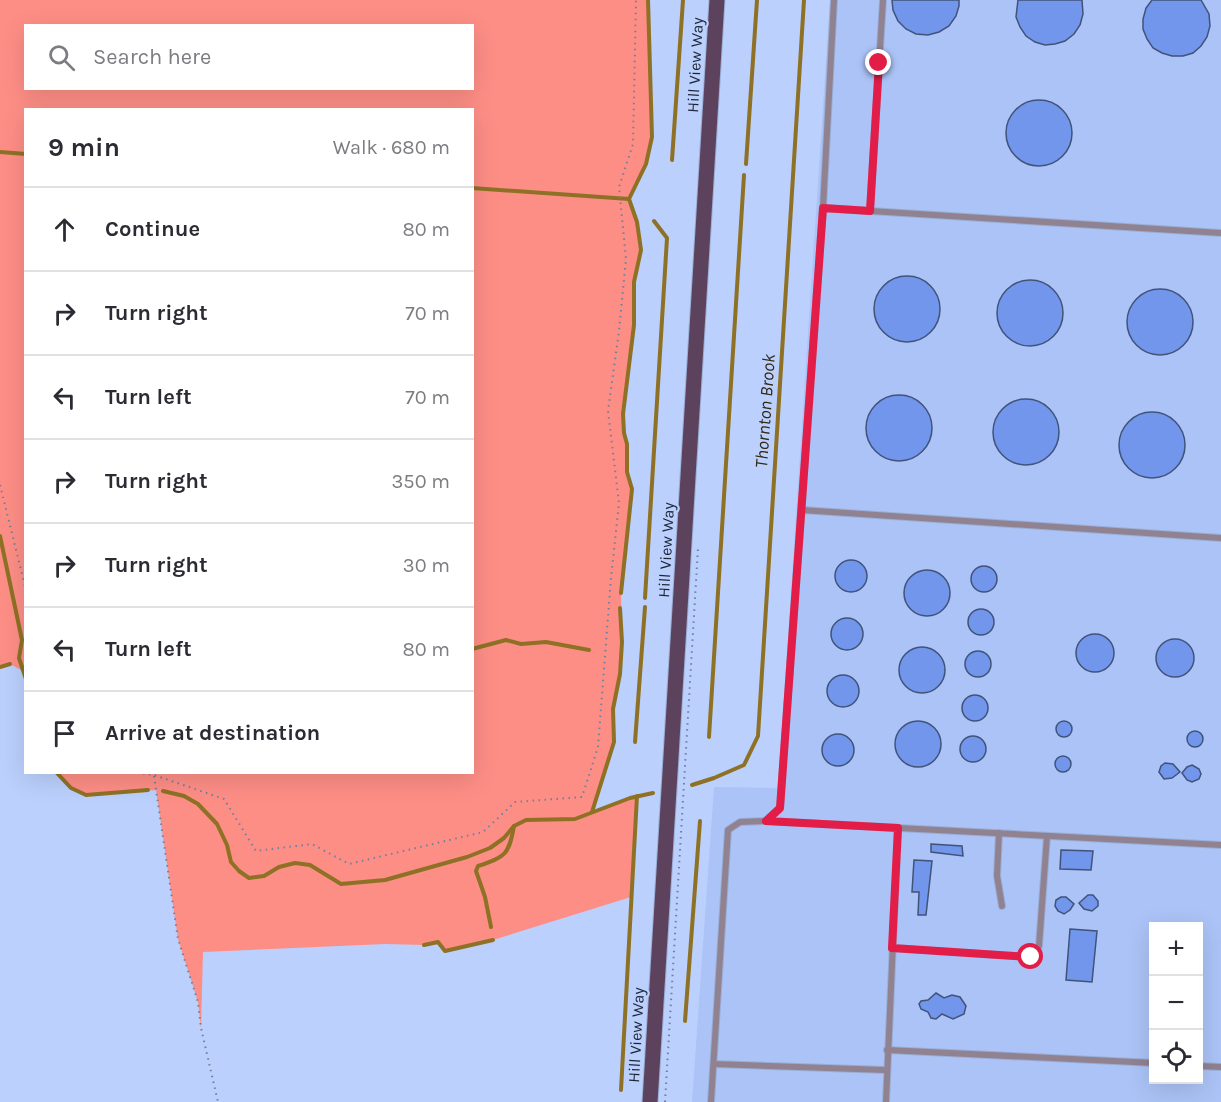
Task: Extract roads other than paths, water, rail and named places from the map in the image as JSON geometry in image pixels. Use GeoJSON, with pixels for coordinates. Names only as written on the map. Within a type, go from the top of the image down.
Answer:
{"type":"FeatureCollection","features":[{"type":"Feature","properties":{"kind":"main road","name":"Hill View Way"},"geometry":{"type":"LineString","coordinates":[[650,1102],[717,0]]}},
{"type":"Feature","properties":{"kind":"lane"},"geometry":{"type":"LineString","coordinates":[[766,821],[780,808],[823,208],[834,0]]}},
{"type":"Feature","properties":{"kind":"lane"},"geometry":{"type":"LineString","coordinates":[[870,211],[880,27],[884,0]]}},
{"type":"Feature","properties":{"kind":"lane"},"geometry":{"type":"LineString","coordinates":[[823,208],[1221,233]]}},
{"type":"Feature","properties":{"kind":"lane"},"geometry":{"type":"LineString","coordinates":[[802,510],[1221,538]]}},
{"type":"Feature","properties":{"kind":"lane"},"geometry":{"type":"LineString","coordinates":[[711,1102],[728,830],[740,822],[766,821],[1221,845]]}},
{"type":"Feature","properties":{"kind":"lane"},"geometry":{"type":"LineString","coordinates":[[886,1102],[898,828]]}},
{"type":"Feature","properties":{"kind":"lane"},"geometry":{"type":"LineString","coordinates":[[999,834],[997,876],[1002,906]]}},
{"type":"Feature","properties":{"kind":"lane"},"geometry":{"type":"LineString","coordinates":[[892,948],[1031,957],[1039,946],[1047,836]]}},
{"type":"Feature","properties":{"kind":"lane"},"geometry":{"type":"LineString","coordinates":[[887,1050],[1149,1064]]}},
{"type":"Feature","properties":{"kind":"lane"},"geometry":{"type":"LineString","coordinates":[[714,1064],[886,1070]]}},
{"type":"Feature","properties":{"kind":"lane"},"geometry":{"type":"LineString","coordinates":[[1203,1066],[1221,1067]]}},
{"type":"Feature","properties":{"kind":"waterway"},"geometry":{"type":"LineString","coordinates":[[629,199],[646,164],[652,137],[648,0]]}},
{"type":"Feature","properties":{"kind":"waterway"},"geometry":{"type":"LineString","coordinates":[[672,160],[683,0]]}},
{"type":"Feature","properties":{"kind":"waterway"},"geometry":{"type":"LineString","coordinates":[[746,164],[757,0]]}},
{"type":"Feature","properties":{"kind":"waterway","name":"Thornton Brook"},"geometry":{"type":"LineString","coordinates":[[692,785],[744,765],[758,736],[804,0]]}},
{"type":"Feature","properties":{"kind":"waterway"},"geometry":{"type":"LineString","coordinates":[[0,152],[24,154]]}},
{"type":"Feature","properties":{"kind":"waterway"},"geometry":{"type":"LineString","coordinates":[[709,737],[744,175]]}},
{"type":"Feature","properties":{"kind":"waterway"},"geometry":{"type":"LineString","coordinates":[[474,188],[629,199],[637,222],[641,250],[634,282],[634,325],[623,414],[627,444],[627,472],[632,489],[621,593]]}},
{"type":"Feature","properties":{"kind":"waterway"},"geometry":{"type":"LineString","coordinates":[[645,598],[667,238],[654,221]]}},
{"type":"Feature","properties":{"kind":"waterway","name":"Thornton Brook"},"geometry":{"type":"LineString","coordinates":[[0,536],[22,640],[19,658],[24,673]]}},
{"type":"Feature","properties":{"kind":"waterway"},"geometry":{"type":"LineString","coordinates":[[635,742],[645,607]]}},
{"type":"Feature","properties":{"kind":"waterway"},"geometry":{"type":"LineString","coordinates":[[592,812],[614,742],[613,709],[620,674],[622,642],[620,608]]}},
{"type":"Feature","properties":{"kind":"waterway"},"geometry":{"type":"LineString","coordinates":[[474,648],[506,640],[521,644],[546,642],[589,650]]}},
{"type":"Feature","properties":{"kind":"waterway"},"geometry":{"type":"LineString","coordinates":[[0,667],[10,664]]}},
{"type":"Feature","properties":{"kind":"waterway","name":"Thornton Brook"},"geometry":{"type":"LineString","coordinates":[[58,774],[71,788],[86,795],[148,790]]}},
{"type":"Feature","properties":{"kind":"waterway","name":"Thornton Brook"},"geometry":{"type":"LineString","coordinates":[[163,791],[184,796],[198,804],[217,824],[227,845],[231,862],[249,878],[264,876],[279,867],[295,863],[310,865],[341,884],[385,880],[467,857],[490,848],[504,838],[514,826],[526,820],[575,819],[630,798],[653,793]]}},
{"type":"Feature","properties":{"kind":"waterway"},"geometry":{"type":"LineString","coordinates":[[621,1090],[637,796]]}},
{"type":"Feature","properties":{"kind":"waterway"},"geometry":{"type":"LineString","coordinates":[[685,1021],[700,821]]}},
{"type":"Feature","properties":{"kind":"waterway"},"geometry":{"type":"LineString","coordinates":[[491,927],[485,897],[476,871],[478,866],[495,860],[505,853],[514,826]]}},
{"type":"Feature","properties":{"kind":"waterway"},"geometry":{"type":"LineString","coordinates":[[424,945],[438,942],[445,951],[493,940]]}}]}
